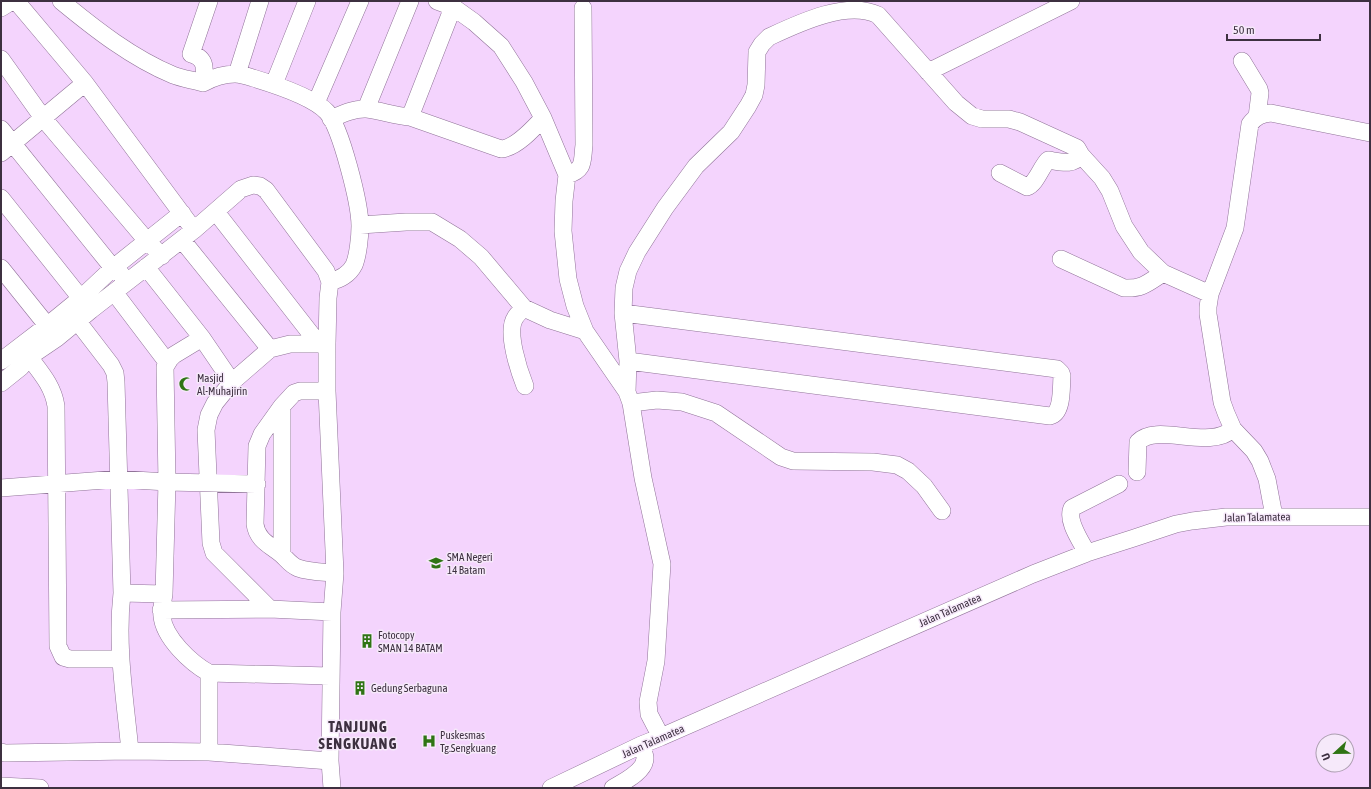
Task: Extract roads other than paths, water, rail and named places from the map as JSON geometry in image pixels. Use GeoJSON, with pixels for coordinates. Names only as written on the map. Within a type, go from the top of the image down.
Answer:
{"type":"FeatureCollection","features":[{"type":"Feature","properties":{"kind":"street"},"geometry":{"type":"LineString","coordinates":[[1,8],[12,1]]}},
{"type":"Feature","properties":{"kind":"street"},"geometry":{"type":"LineString","coordinates":[[16,1],[85,83],[182,213],[188,235],[270,348]]}},
{"type":"Feature","properties":{"kind":"street"},"geometry":{"type":"LineString","coordinates":[[60,1],[107,37],[144,61],[174,75],[203,83],[218,75],[237,74],[274,84],[316,103],[327,112],[338,134],[351,174],[360,226],[354,265],[348,273],[341,278],[330,282]]}},
{"type":"Feature","properties":{"kind":"street"},"geometry":{"type":"LineString","coordinates":[[203,83],[205,71],[204,64],[199,57],[191,54],[209,1]]}},
{"type":"Feature","properties":{"kind":"street"},"geometry":{"type":"LineString","coordinates":[[237,74],[260,1]]}},
{"type":"Feature","properties":{"kind":"street"},"geometry":{"type":"LineString","coordinates":[[274,84],[307,1]]}},
{"type":"Feature","properties":{"kind":"street"},"geometry":{"type":"LineString","coordinates":[[316,103],[360,1]]}},
{"type":"Feature","properties":{"kind":"street"},"geometry":{"type":"LineString","coordinates":[[366,109],[410,1]]}},
{"type":"Feature","properties":{"kind":"street"},"geometry":{"type":"LineString","coordinates":[[436,1],[453,6],[474,22],[500,46],[524,82],[543,118],[567,174],[563,231],[568,279],[575,306],[586,330],[629,397]]}},
{"type":"Feature","properties":{"kind":"street"},"geometry":{"type":"LineString","coordinates":[[928,72],[1071,1]]}},
{"type":"Feature","properties":{"kind":"street"},"geometry":{"type":"LineString","coordinates":[[410,117],[453,6]]}},
{"type":"Feature","properties":{"kind":"street"},"geometry":{"type":"LineString","coordinates":[[567,174],[575,172],[580,168],[582,164],[584,145],[583,8]]}},
{"type":"Feature","properties":{"kind":"street"},"geometry":{"type":"LineString","coordinates":[[661,737],[650,714],[648,702],[656,661],[662,564],[643,478],[629,397],[628,361],[623,313],[624,288],[628,271],[637,252],[665,208],[696,166],[731,132],[748,106],[754,95],[756,85],[757,52],[769,37],[824,12],[845,8],[871,10],[878,15],[956,103],[972,116],[982,119],[1009,119],[1020,122],[1077,148],[1081,155],[1102,178],[1110,191],[1124,226],[1141,252],[1163,273],[1210,294]]}},
{"type":"Feature","properties":{"kind":"street"},"geometry":{"type":"LineString","coordinates":[[1,59],[44,118],[147,241],[162,256]]}},
{"type":"Feature","properties":{"kind":"street"},"geometry":{"type":"LineString","coordinates":[[1242,61],[1259,89],[1260,93],[1257,117]]}},
{"type":"Feature","properties":{"kind":"street"},"geometry":{"type":"LineString","coordinates":[[7,148],[85,83]]}},
{"type":"Feature","properties":{"kind":"street"},"geometry":{"type":"LineString","coordinates":[[331,119],[344,113],[366,109],[410,117],[501,149],[509,147],[526,136],[543,118]]}},
{"type":"Feature","properties":{"kind":"street"},"geometry":{"type":"LineString","coordinates":[[1274,516],[1267,479],[1260,461],[1254,450],[1233,429],[1222,402],[1208,314],[1210,294],[1235,228],[1250,124],[1257,117],[1271,113],[1370,133]]}},
{"type":"Feature","properties":{"kind":"street"},"geometry":{"type":"LineString","coordinates":[[1,129],[7,148],[113,268],[130,281]]}},
{"type":"Feature","properties":{"kind":"street"},"geometry":{"type":"LineString","coordinates":[[1000,174],[1027,187],[1032,184],[1048,160],[1065,163],[1077,160],[1081,155]]}},
{"type":"Feature","properties":{"kind":"street"},"geometry":{"type":"LineString","coordinates":[[1,383],[25,362],[52,332],[86,304],[114,292],[130,281],[216,212],[241,189],[260,186],[266,190],[326,271],[330,282],[322,343],[327,391],[335,573],[330,676],[330,761],[332,788]]}},
{"type":"Feature","properties":{"kind":"street"},"geometry":{"type":"LineString","coordinates":[[1,198],[86,304]]}},
{"type":"Feature","properties":{"kind":"street"},"geometry":{"type":"LineString","coordinates":[[216,212],[322,343]]}},
{"type":"Feature","properties":{"kind":"street"},"geometry":{"type":"LineString","coordinates":[[4,353],[78,322],[86,304],[113,268],[182,213]]}},
{"type":"Feature","properties":{"kind":"street"},"geometry":{"type":"LineString","coordinates":[[360,226],[406,222],[432,222],[460,239],[481,257],[524,308],[550,320],[586,330]]}},
{"type":"Feature","properties":{"kind":"street"},"geometry":{"type":"LineString","coordinates":[[1061,258],[1124,288],[1134,289],[1143,286],[1163,273]]}},
{"type":"Feature","properties":{"kind":"street"},"geometry":{"type":"LineString","coordinates":[[146,267],[202,338],[232,382]]}},
{"type":"Feature","properties":{"kind":"street"},"geometry":{"type":"LineString","coordinates":[[1,268],[52,332]]}},
{"type":"Feature","properties":{"kind":"street"},"geometry":{"type":"LineString","coordinates":[[114,292],[167,362]]}},
{"type":"Feature","properties":{"kind":"street"},"geometry":{"type":"LineString","coordinates":[[524,308],[515,318],[512,329],[517,363],[525,386]]}},
{"type":"Feature","properties":{"kind":"street"},"geometry":{"type":"LineString","coordinates":[[623,313],[1057,369],[1062,376],[1059,409],[1054,415],[1050,416],[628,361]]}},
{"type":"Feature","properties":{"kind":"street"},"geometry":{"type":"LineString","coordinates":[[78,322],[112,365],[115,373],[122,593],[120,608],[120,659],[130,751]]}},
{"type":"Feature","properties":{"kind":"street"},"geometry":{"type":"LineString","coordinates":[[202,338],[174,355],[167,362],[165,371],[167,482],[162,622],[182,652],[198,667],[209,673],[330,676]]}},
{"type":"Feature","properties":{"kind":"street"},"geometry":{"type":"LineString","coordinates":[[270,609],[214,553],[211,543],[206,430],[214,403],[232,382],[270,348],[290,344],[322,343]]}},
{"type":"Feature","properties":{"kind":"street"},"geometry":{"type":"LineString","coordinates":[[4,353],[25,362],[50,386],[54,395],[56,406],[58,484],[58,646],[63,657],[70,660],[120,659]]}},
{"type":"Feature","properties":{"kind":"street"},"geometry":{"type":"LineString","coordinates":[[327,391],[297,392],[291,395],[259,439],[257,446],[256,530],[263,540],[296,567],[306,570],[335,573]]}},
{"type":"Feature","properties":{"kind":"street"},"geometry":{"type":"LineString","coordinates":[[629,397],[682,402],[706,409],[716,413],[781,457],[793,461],[873,462],[897,465],[908,471],[924,486],[942,511]]}},
{"type":"Feature","properties":{"kind":"street"},"geometry":{"type":"LineString","coordinates":[[282,406],[282,555]]}},
{"type":"Feature","properties":{"kind":"street"},"geometry":{"type":"LineString","coordinates":[[1137,472],[1138,442],[1142,438],[1152,436],[1171,436],[1212,438],[1227,434],[1233,429]]}},
{"type":"Feature","properties":{"kind":"street"},"geometry":{"type":"LineString","coordinates":[[1,488],[118,478],[167,482],[257,484]]}},
{"type":"Feature","properties":{"kind":"street"},"geometry":{"type":"LineString","coordinates":[[1087,553],[1071,522],[1070,512],[1072,508],[1118,484]]}},
{"type":"Feature","properties":{"kind":"street","name":"Jalan Talamatea"},"geometry":{"type":"LineString","coordinates":[[551,788],[641,745],[1033,574],[1087,553],[1176,524],[1226,516],[1370,517]]}},
{"type":"Feature","properties":{"kind":"street"},"geometry":{"type":"LineString","coordinates":[[122,593],[163,602],[332,612]]}},
{"type":"Feature","properties":{"kind":"street"},"geometry":{"type":"LineString","coordinates":[[209,673],[209,752]]}},
{"type":"Feature","properties":{"kind":"street"},"geometry":{"type":"LineString","coordinates":[[613,788],[639,771],[643,765],[645,758],[641,745]]}},
{"type":"Feature","properties":{"kind":"street"},"geometry":{"type":"LineString","coordinates":[[1,752],[209,752],[330,761]]}},
{"type":"Feature","properties":{"kind":"street"},"geometry":{"type":"LineString","coordinates":[[1,786],[40,788]]}},
{"type":"Feature","properties":{"kind":"place","name":"Masjid Al-Muhajirin"},"geometry":{"type":"Point","coordinates":[186,384]}},
{"type":"Feature","properties":{"kind":"place","name":"SMA Negeri 14 Batam"},"geometry":{"type":"Point","coordinates":[436,563]}},
{"type":"Feature","properties":{"kind":"place","name":"Fotocopy SMAN 14 BATAM"},"geometry":{"type":"Point","coordinates":[367,641]}},
{"type":"Feature","properties":{"kind":"place","name":"Gedung Serbaguna"},"geometry":{"type":"Point","coordinates":[360,688]}},
{"type":"Feature","properties":{"kind":"place","name":"Puskesmas Tg.Sengkuang"},"geometry":{"type":"Point","coordinates":[429,741]}},
{"type":"Feature","properties":{"kind":"district","name":"TANJUNG SENGKUANG"},"geometry":{"type":"Point","coordinates":[358,736]}}]}
